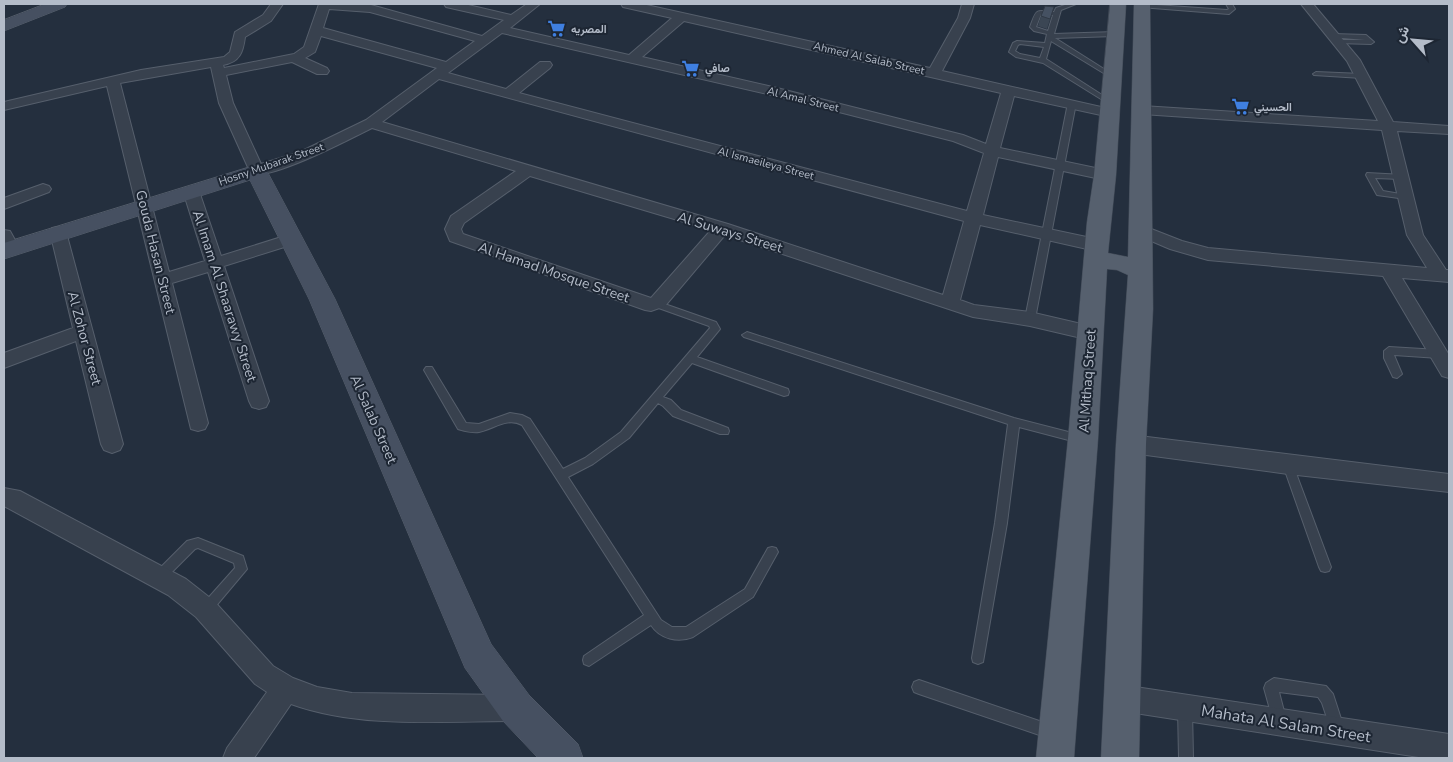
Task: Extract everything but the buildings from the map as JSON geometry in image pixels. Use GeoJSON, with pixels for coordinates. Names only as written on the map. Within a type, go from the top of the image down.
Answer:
{"type":"FeatureCollection","features":[{"type":"Feature","properties":{"kind":"main road","name":"Al Mithaq Street"},"geometry":{"type":"LineString","coordinates":[[1056,746],[1116,34],[1134,5]]}},
{"type":"Feature","properties":{"kind":"main road"},"geometry":{"type":"LineString","coordinates":[[1120,758],[1141,228],[1142,110],[1134,5]]}},
{"type":"Feature","properties":{"kind":"main road"},"geometry":{"type":"LineString","coordinates":[[1140,270],[1117,261],[1105,260],[1097,244],[1121,231],[1141,228]]}},
{"type":"Feature","properties":{"kind":"street"},"geometry":{"type":"LineString","coordinates":[[9,15],[36,4]]}},
{"type":"Feature","properties":{"kind":"street"},"geometry":{"type":"LineString","coordinates":[[9,15],[59,4]]}},
{"type":"Feature","properties":{"kind":"street"},"geometry":{"type":"LineString","coordinates":[[217,67],[234,57],[238,35],[267,18],[277,4]]}},
{"type":"Feature","properties":{"kind":"street"},"geometry":{"type":"LineString","coordinates":[[4,106],[49,97],[112,80],[292,58],[306,53],[310,49],[325,4],[354,6],[484,40]]}},
{"type":"Feature","properties":{"kind":"street"},"geometry":{"type":"LineString","coordinates":[[450,4],[513,19]]}},
{"type":"Feature","properties":{"kind":"street","name":"Hosny Mubarak Street"},"geometry":{"type":"LineString","coordinates":[[6,245],[58,232],[305,155],[371,123],[534,4]]}},
{"type":"Feature","properties":{"kind":"street","name":"Ahmed Al Salab Street"},"geometry":{"type":"LineString","coordinates":[[628,4],[1072,104],[1110,108]]}},
{"type":"Feature","properties":{"kind":"street"},"geometry":{"type":"LineString","coordinates":[[934,73],[964,18],[968,4]]}},
{"type":"Feature","properties":{"kind":"street"},"geometry":{"type":"LineString","coordinates":[[1307,4],[1353,60],[1388,126],[1418,241],[1445,276]]}},
{"type":"Feature","properties":{"kind":"street"},"geometry":{"type":"LineString","coordinates":[[632,59],[682,16]]}},
{"type":"Feature","properties":{"kind":"street","name":"Al Amal Street"},"geometry":{"type":"LineString","coordinates":[[499,29],[786,94],[958,138],[992,151],[1105,176]]}},
{"type":"Feature","properties":{"kind":"street","name":"Al Ismaeileya Street"},"geometry":{"type":"LineString","coordinates":[[315,30],[509,94],[973,218],[1097,244]]}},
{"type":"Feature","properties":{"kind":"street"},"geometry":{"type":"LineString","coordinates":[[292,58],[322,71]]}},
{"type":"Feature","properties":{"kind":"street"},"geometry":{"type":"LineString","coordinates":[[509,94],[545,65]]}},
{"type":"Feature","properties":{"kind":"street","name":"Al Salab Street"},"geometry":{"type":"LineString","coordinates":[[217,67],[226,103],[256,171],[322,299],[478,656],[516,708],[564,758]]}},
{"type":"Feature","properties":{"kind":"street","name":"Gouda Hasan Street"},"geometry":{"type":"LineString","coordinates":[[112,80],[198,424]]}},
{"type":"Feature","properties":{"kind":"street"},"geometry":{"type":"LineString","coordinates":[[950,303],[1009,89]]}},
{"type":"Feature","properties":{"kind":"street"},"geometry":{"type":"LineString","coordinates":[[1142,110],[1449,130]]}},
{"type":"Feature","properties":{"kind":"street","name":"Al Suways Street"},"geometry":{"type":"LineString","coordinates":[[371,123],[722,228],[950,303],[994,315],[1030,318],[1090,333]]}},
{"type":"Feature","properties":{"kind":"street","name":"Al Hamad Mosque Street"},"geometry":{"type":"LineString","coordinates":[[527,171],[457,220],[453,229],[456,237],[647,304],[656,304]]}},
{"type":"Feature","properties":{"kind":"street"},"geometry":{"type":"LineString","coordinates":[[4,204],[43,189]]}},
{"type":"Feature","properties":{"kind":"street","name":"Al Imam Al Shaarawy Street"},"geometry":{"type":"LineString","coordinates":[[191,191],[259,401]]}},
{"type":"Feature","properties":{"kind":"street"},"geometry":{"type":"LineString","coordinates":[[656,304],[722,228]]}},
{"type":"Feature","properties":{"kind":"street"},"geometry":{"type":"LineString","coordinates":[[1141,228],[1176,245],[1208,254],[1445,276]]}},
{"type":"Feature","properties":{"kind":"street","name":"Al Zohor Street"},"geometry":{"type":"LineString","coordinates":[[58,232],[112,444]]}},
{"type":"Feature","properties":{"kind":"street"},"geometry":{"type":"LineString","coordinates":[[163,280],[291,239]]}},
{"type":"Feature","properties":{"kind":"street"},"geometry":{"type":"LineString","coordinates":[[1389,270],[1449,370]]}},
{"type":"Feature","properties":{"kind":"street"},"geometry":{"type":"LineString","coordinates":[[4,362],[84,331]]}},
{"type":"Feature","properties":{"kind":"street"},"geometry":{"type":"LineString","coordinates":[[1131,444],[1288,465],[1449,482]]}},
{"type":"Feature","properties":{"kind":"street"},"geometry":{"type":"LineString","coordinates":[[4,497],[12,498],[176,587],[205,609],[264,676],[286,690],[317,700],[352,706],[516,708]]}},
{"type":"Feature","properties":{"kind":"street"},"geometry":{"type":"LineString","coordinates":[[237,758],[286,690]]}},
{"type":"Feature","properties":{"kind":"street","name":"Mahata Al Salam Street"},"geometry":{"type":"LineString","coordinates":[[1122,698],[1449,748]]}},
{"type":"Feature","properties":{"kind":"lane"},"geometry":{"type":"LineString","coordinates":[[1044,61],[1043,56],[1046,45],[1060,7],[1073,4]]}},
{"type":"Feature","properties":{"kind":"lane"},"geometry":{"type":"LineString","coordinates":[[1134,5],[1226,12],[1232,10],[1229,4]]}},
{"type":"Feature","properties":{"kind":"lane"},"geometry":{"type":"LineString","coordinates":[[1057,14],[1039,12],[1033,27],[1112,76]]}},
{"type":"Feature","properties":{"kind":"lane"},"geometry":{"type":"LineString","coordinates":[[1050,36],[1116,34]]}},
{"type":"Feature","properties":{"kind":"lane"},"geometry":{"type":"LineString","coordinates":[[1046,45],[1019,42],[1014,45],[1013,54],[1044,61],[1110,108]]}},
{"type":"Feature","properties":{"kind":"lane"},"geometry":{"type":"LineString","coordinates":[[1025,58],[1029,42]]}},
{"type":"Feature","properties":{"kind":"lane"},"geometry":{"type":"LineString","coordinates":[[1316,74],[1362,76]]}},
{"type":"Feature","properties":{"kind":"lane"},"geometry":{"type":"LineString","coordinates":[[1030,318],[1072,104]]}},
{"type":"Feature","properties":{"kind":"lane"},"geometry":{"type":"LineString","coordinates":[[1401,177],[1370,175],[1380,193],[1406,197]]}},
{"type":"Feature","properties":{"kind":"lane"},"geometry":{"type":"LineString","coordinates":[[562,475],[590,461],[614,444],[635,424],[715,328],[714,325],[656,304]]}},
{"type":"Feature","properties":{"kind":"lane"},"geometry":{"type":"LineString","coordinates":[[748,335],[1014,422],[1083,440]]}},
{"type":"Feature","properties":{"kind":"lane"},"geometry":{"type":"LineString","coordinates":[[1397,374],[1389,358],[1389,352],[1439,354]]}},
{"type":"Feature","properties":{"kind":"lane"},"geometry":{"type":"LineString","coordinates":[[690,358],[784,392]]}},
{"type":"Feature","properties":{"kind":"lane"},"geometry":{"type":"LineString","coordinates":[[429,370],[462,426],[478,429],[508,417],[522,418],[562,475],[661,629],[682,635],[696,630],[750,593],[772,552]]}},
{"type":"Feature","properties":{"kind":"lane"},"geometry":{"type":"LineString","coordinates":[[657,398],[667,403],[677,413],[724,432]]}},
{"type":"Feature","properties":{"kind":"lane"},"geometry":{"type":"LineString","coordinates":[[978,658],[1001,523],[1014,422]]}},
{"type":"Feature","properties":{"kind":"lane"},"geometry":{"type":"LineString","coordinates":[[1288,465],[1325,567]]}},
{"type":"Feature","properties":{"kind":"lane"},"geometry":{"type":"LineString","coordinates":[[158,578],[191,545],[198,543],[239,560],[241,569],[205,609]]}},
{"type":"Feature","properties":{"kind":"lane"},"geometry":{"type":"LineString","coordinates":[[589,660],[652,617]]}},
{"type":"Feature","properties":{"kind":"lane"},"geometry":{"type":"LineString","coordinates":[[1280,723],[1271,688],[1274,685],[1321,691],[1328,699],[1338,732]]}},
{"type":"Feature","properties":{"kind":"lane"},"geometry":{"type":"LineString","coordinates":[[919,687],[1056,746]]}},
{"type":"Feature","properties":{"kind":"lane"},"geometry":{"type":"LineString","coordinates":[[1184,708],[1186,758]]}},
{"type":"Feature","properties":{"kind":"place","name":"المصريه"},"geometry":{"type":"Point","coordinates":[557,29]}},
{"type":"Feature","properties":{"kind":"place","name":"صافي"},"geometry":{"type":"Point","coordinates":[691,68]}},
{"type":"Feature","properties":{"kind":"place","name":"الحسيني"},"geometry":{"type":"Point","coordinates":[1240,107]}}]}
